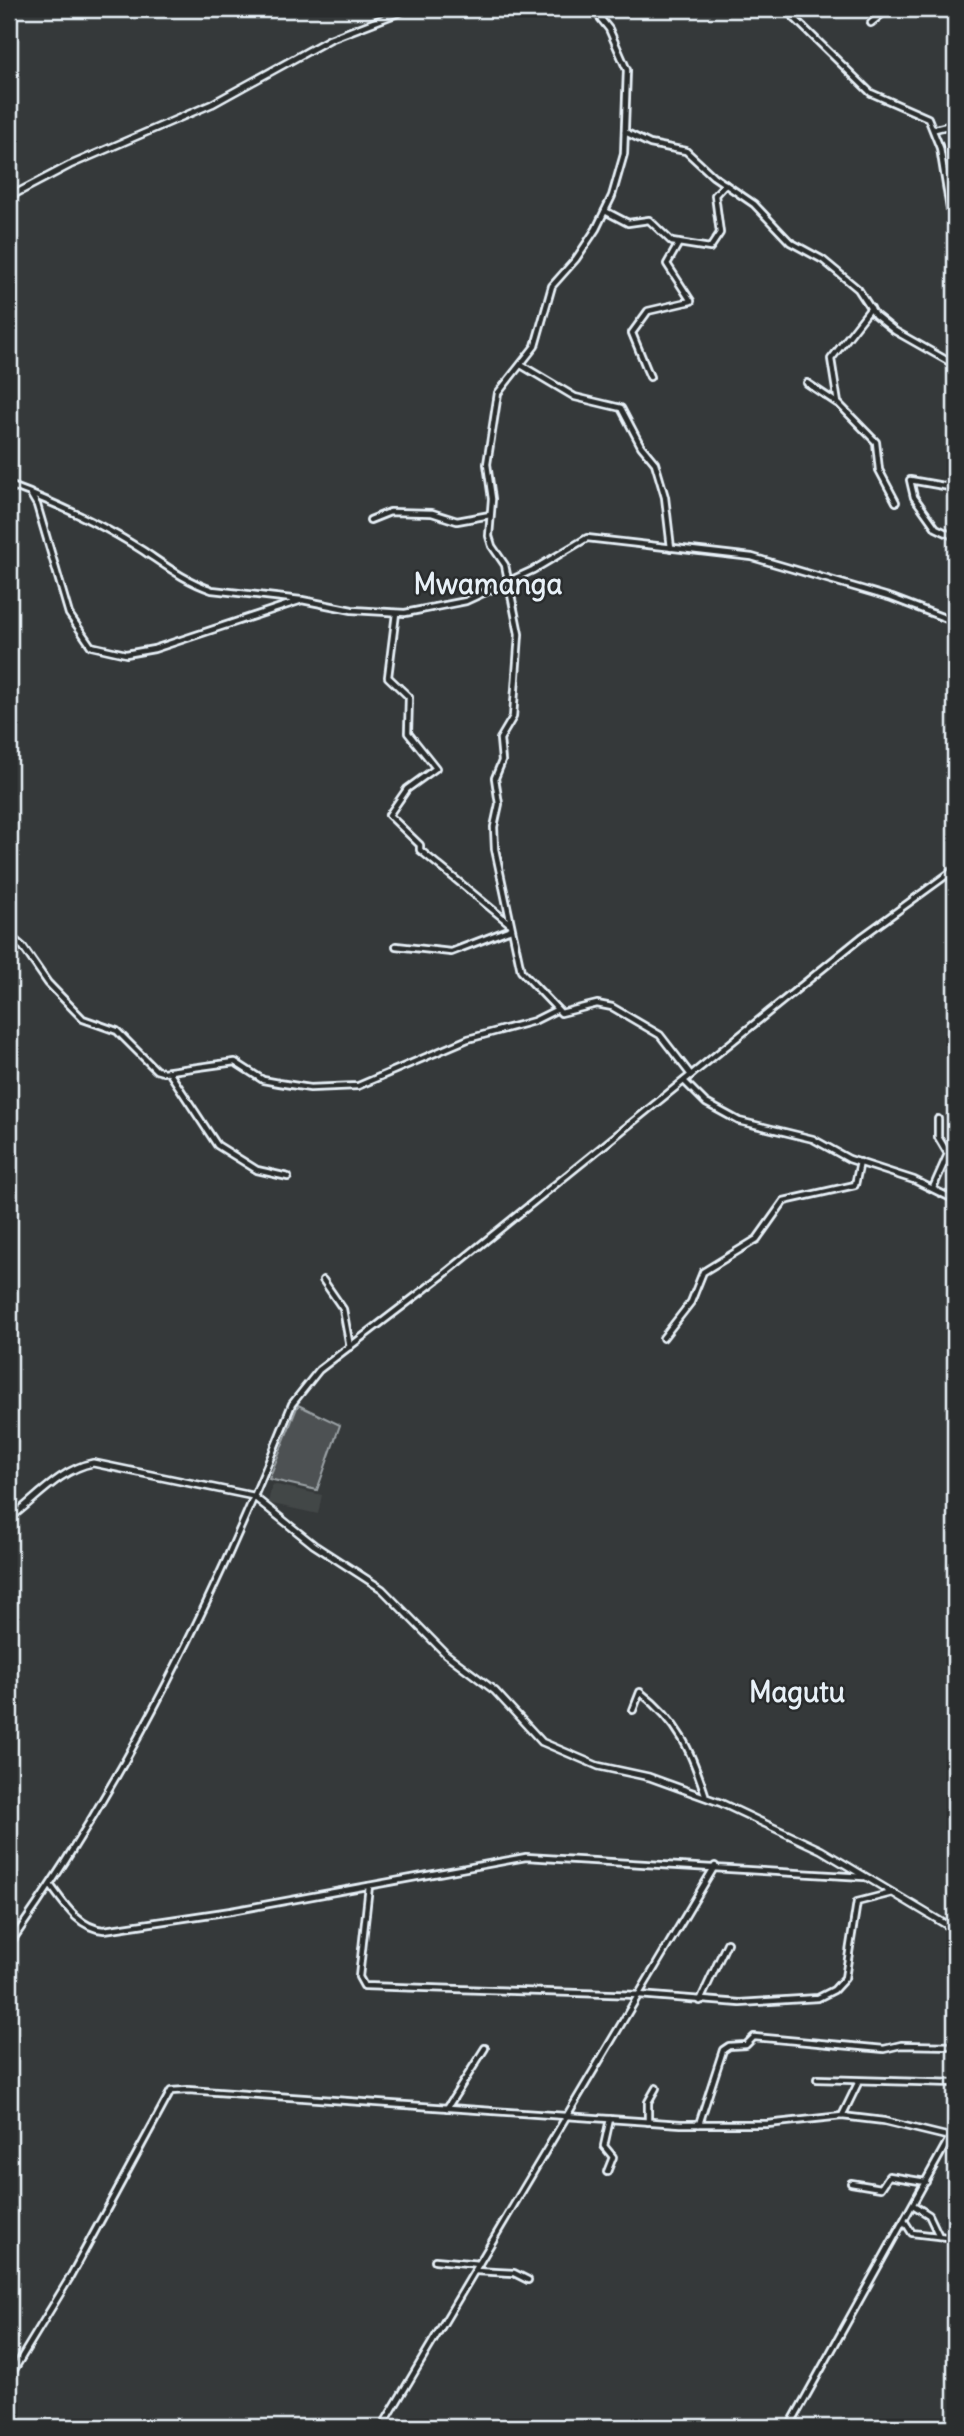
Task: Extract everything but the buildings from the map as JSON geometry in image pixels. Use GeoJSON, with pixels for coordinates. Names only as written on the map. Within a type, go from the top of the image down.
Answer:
{"type":"FeatureCollection","features":[{"type":"Feature","properties":{"kind":"street"},"geometry":{"type":"LineString","coordinates":[[9,197],[70,164],[212,104],[330,39],[408,9]]}},
{"type":"Feature","properties":{"kind":"street"},"geometry":{"type":"LineString","coordinates":[[593,9],[609,29],[624,57],[628,84],[624,154],[605,211],[576,259],[552,286],[536,346],[498,393],[487,464],[492,546],[505,565],[520,652],[513,717],[500,739],[502,756],[495,778],[499,810],[493,837],[523,976],[556,1010],[567,1013],[597,1004],[612,1007],[660,1035],[691,1075]]}},
{"type":"Feature","properties":{"kind":"street"},"geometry":{"type":"LineString","coordinates":[[785,9],[871,93],[928,118],[935,129],[955,240]]}},
{"type":"Feature","properties":{"kind":"street"},"geometry":{"type":"LineString","coordinates":[[871,23],[888,9]]}},
{"type":"Feature","properties":{"kind":"street"},"geometry":{"type":"LineString","coordinates":[[935,129],[955,124]]}},
{"type":"Feature","properties":{"kind":"street"},"geometry":{"type":"LineString","coordinates":[[625,131],[650,144],[686,151],[754,204],[790,242],[823,260],[858,289],[871,308],[915,345],[955,365]]}},
{"type":"Feature","properties":{"kind":"street"},"geometry":{"type":"LineString","coordinates":[[605,211],[628,223],[649,220],[672,242],[710,248],[720,233],[715,195],[725,184]]}},
{"type":"Feature","properties":{"kind":"street"},"geometry":{"type":"LineString","coordinates":[[646,368],[650,377],[632,333],[648,311],[691,301],[667,264],[678,243]]}},
{"type":"Feature","properties":{"kind":"street"},"geometry":{"type":"LineString","coordinates":[[838,403],[831,359],[871,308]]}},
{"type":"Feature","properties":{"kind":"street"},"geometry":{"type":"LineString","coordinates":[[521,365],[575,397],[619,406],[641,446],[655,463],[665,497],[671,548]]}},
{"type":"Feature","properties":{"kind":"street"},"geometry":{"type":"LineString","coordinates":[[807,383],[838,403],[876,442],[879,470],[896,502]]}},
{"type":"Feature","properties":{"kind":"street"},"geometry":{"type":"LineString","coordinates":[[955,488],[910,480],[914,497],[936,528],[955,537]]}},
{"type":"Feature","properties":{"kind":"street"},"geometry":{"type":"LineString","coordinates":[[9,485],[121,537],[174,573],[212,590],[302,600],[352,610],[396,613],[466,601],[509,581],[587,538],[752,557],[804,570],[937,613],[955,622]]}},
{"type":"Feature","properties":{"kind":"street"},"geometry":{"type":"LineString","coordinates":[[30,493],[37,505],[69,614],[91,646],[126,654],[154,649],[302,600]]}},
{"type":"Feature","properties":{"kind":"street"},"geometry":{"type":"LineString","coordinates":[[370,520],[390,512],[432,513],[457,521],[490,515]]}},
{"type":"Feature","properties":{"kind":"street"},"geometry":{"type":"LineString","coordinates":[[396,613],[388,677],[409,697],[408,733],[436,768],[407,789],[389,815],[420,845],[421,850],[511,926]]}},
{"type":"Feature","properties":{"kind":"street"},"geometry":{"type":"LineString","coordinates":[[9,1945],[51,1886],[106,1798],[197,1624],[298,1394],[319,1370],[442,1276],[863,936],[955,869]]}},
{"type":"Feature","properties":{"kind":"street"},"geometry":{"type":"LineString","coordinates":[[396,946],[451,952],[511,926]]}},
{"type":"Feature","properties":{"kind":"street"},"geometry":{"type":"LineString","coordinates":[[9,935],[23,947],[48,983],[83,1019],[117,1031],[156,1070],[169,1072],[235,1062],[263,1080],[310,1088],[358,1086],[468,1039],[534,1021],[556,1010]]}},
{"type":"Feature","properties":{"kind":"street"},"geometry":{"type":"LineString","coordinates":[[169,1072],[217,1145],[257,1170],[288,1177]]}},
{"type":"Feature","properties":{"kind":"street"},"geometry":{"type":"LineString","coordinates":[[684,1081],[706,1102],[739,1121],[813,1139],[860,1162],[933,1188],[955,1200]]}},
{"type":"Feature","properties":{"kind":"street"},"geometry":{"type":"LineString","coordinates":[[933,1188],[948,1154],[938,1137],[938,1119]]}},
{"type":"Feature","properties":{"kind":"street"},"geometry":{"type":"LineString","coordinates":[[663,1338],[691,1302],[703,1272],[757,1239],[783,1201],[855,1185],[860,1162]]}},
{"type":"Feature","properties":{"kind":"street"},"geometry":{"type":"LineString","coordinates":[[323,1280],[342,1309],[350,1347]]}},
{"type":"Feature","properties":{"kind":"street"},"geometry":{"type":"LineString","coordinates":[[9,1519],[64,1475],[79,1465],[93,1463],[253,1496],[314,1545],[383,1589],[446,1654],[495,1691],[542,1742],[598,1766],[649,1777],[706,1797],[821,1850],[955,1930]]}},
{"type":"Feature","properties":{"kind":"street"},"geometry":{"type":"LineString","coordinates":[[633,1710],[640,1692],[656,1704],[690,1747],[706,1797]]}},
{"type":"Feature","properties":{"kind":"street"},"geometry":{"type":"LineString","coordinates":[[51,1886],[68,1909],[85,1924],[104,1930],[544,1856],[865,1877]]}},
{"type":"Feature","properties":{"kind":"street"},"geometry":{"type":"LineString","coordinates":[[382,2427],[715,1867]]}},
{"type":"Feature","properties":{"kind":"street"},"geometry":{"type":"LineString","coordinates":[[369,1886],[359,1977],[364,1986],[639,1995],[699,2001],[763,2003],[825,1996],[845,1978],[857,1902],[892,1893]]}},
{"type":"Feature","properties":{"kind":"street"},"geometry":{"type":"LineString","coordinates":[[699,2001],[727,1942]]}},
{"type":"Feature","properties":{"kind":"street"},"geometry":{"type":"LineString","coordinates":[[699,2124],[723,2050],[729,2046],[746,2045],[754,2037],[884,2049],[901,2045],[955,2046]]}},
{"type":"Feature","properties":{"kind":"street"},"geometry":{"type":"LineString","coordinates":[[447,2108],[485,2048]]}},
{"type":"Feature","properties":{"kind":"street"},"geometry":{"type":"LineString","coordinates":[[817,2079],[955,2083]]}},
{"type":"Feature","properties":{"kind":"street"},"geometry":{"type":"LineString","coordinates":[[842,2116],[859,2081]]}},
{"type":"Feature","properties":{"kind":"street"},"geometry":{"type":"LineString","coordinates":[[648,2122],[648,2102],[656,2088]]}},
{"type":"Feature","properties":{"kind":"street"},"geometry":{"type":"LineString","coordinates":[[9,2378],[69,2279],[171,2091],[188,2090],[566,2118],[699,2124],[767,2123],[842,2116],[884,2121],[950,2137]]}},
{"type":"Feature","properties":{"kind":"street"},"geometry":{"type":"LineString","coordinates":[[607,2172],[614,2157],[604,2146],[610,2119]]}},
{"type":"Feature","properties":{"kind":"street"},"geometry":{"type":"LineString","coordinates":[[789,2427],[955,2128]]}},
{"type":"Feature","properties":{"kind":"street"},"geometry":{"type":"LineString","coordinates":[[850,2183],[881,2188],[889,2176],[926,2182]]}},
{"type":"Feature","properties":{"kind":"street"},"geometry":{"type":"LineString","coordinates":[[913,2205],[929,2215],[939,2236]]}},
{"type":"Feature","properties":{"kind":"street"},"geometry":{"type":"LineString","coordinates":[[904,2221],[912,2233],[955,2238]]}},
{"type":"Feature","properties":{"kind":"street"},"geometry":{"type":"LineString","coordinates":[[435,2260],[479,2264]]}},
{"type":"Feature","properties":{"kind":"street"},"geometry":{"type":"LineString","coordinates":[[475,2271],[514,2273],[528,2280]]}},
{"type":"Feature","properties":{"kind":"shaded area"},"geometry":{"type":"Polygon","coordinates":[[[298,1405],[340,1425],[317,1490],[269,1479],[298,1405]]]}},
{"type":"Feature","properties":{"kind":"shaded area"},"geometry":{"type":"Polygon","coordinates":[[[272,1484],[322,1495],[318,1514],[268,1503],[272,1484]]]}},
{"type":"Feature","properties":{"kind":"district","name":"Mwamanga"},"geometry":{"type":"Point","coordinates":[488,584]}},
{"type":"Feature","properties":{"kind":"district","name":"Magutu"},"geometry":{"type":"Point","coordinates":[797,1692]}}]}
